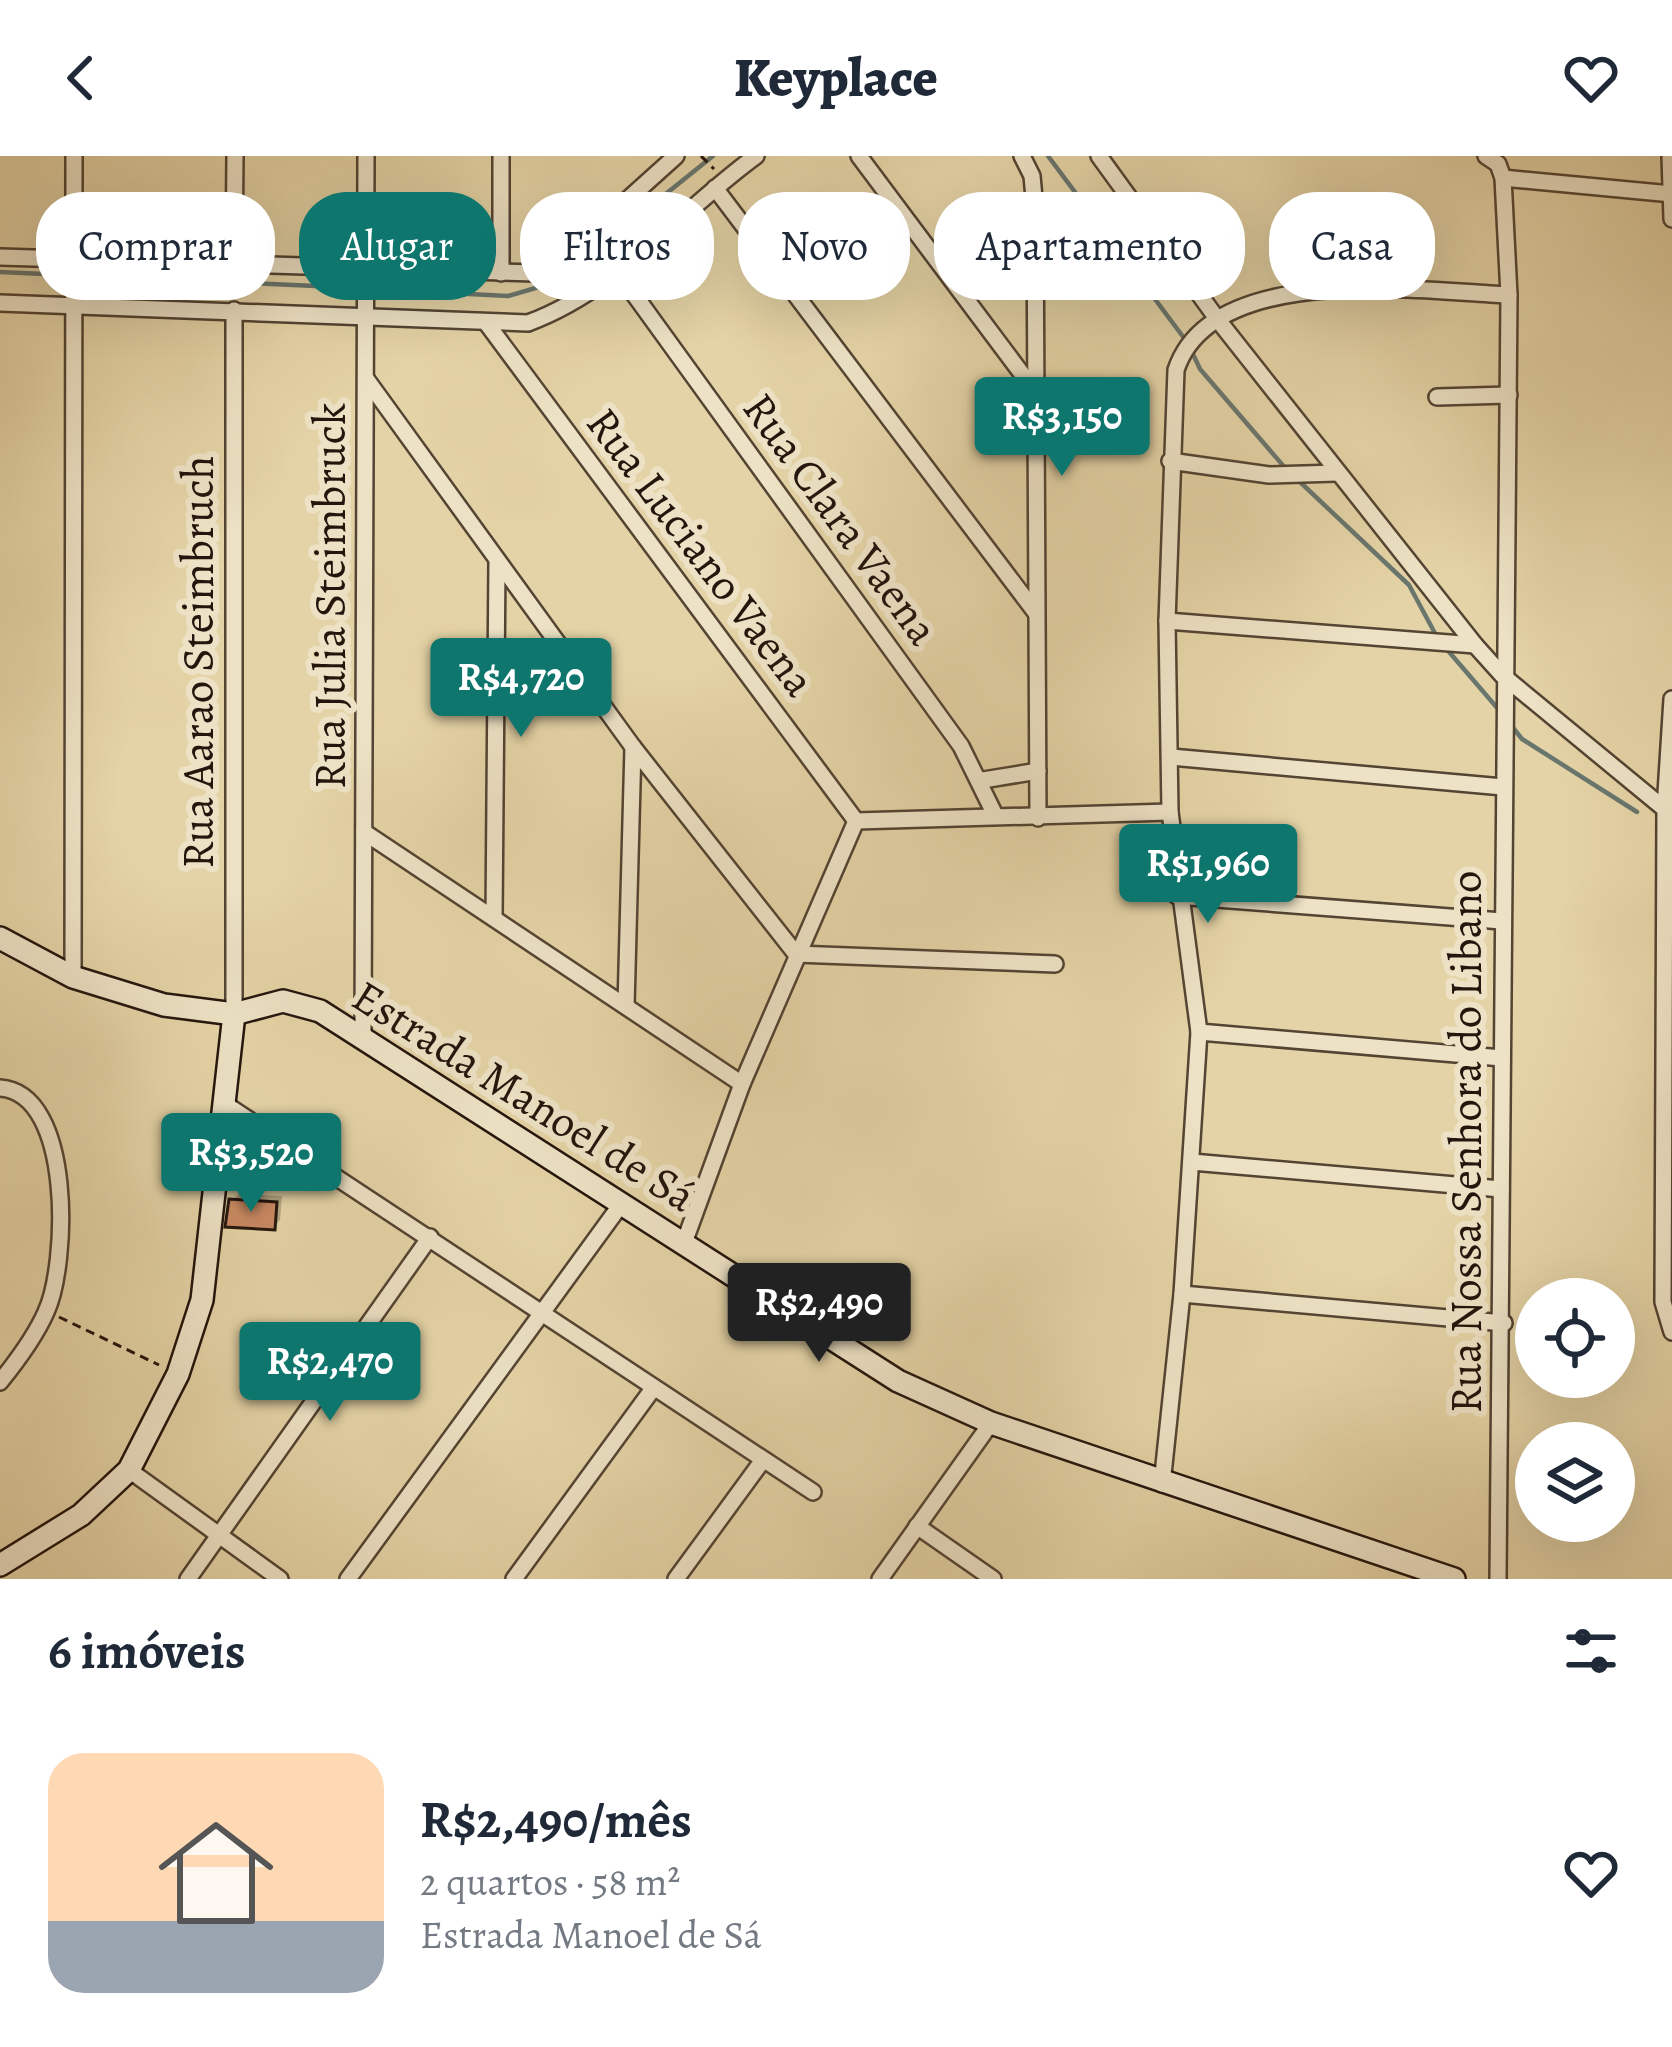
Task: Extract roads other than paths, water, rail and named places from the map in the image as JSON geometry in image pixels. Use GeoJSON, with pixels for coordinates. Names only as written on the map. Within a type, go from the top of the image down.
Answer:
{"type":"FeatureCollection","features":[{"type":"Feature","properties":{"kind":"main road","name":"Estrada Manoel de Sá"},"geometry":{"type":"LineString","coordinates":[[5,947],[74,977],[164,1005],[234,1014],[283,1000],[320,1011],[898,1381],[991,1423],[1448,1578]]}},
{"type":"Feature","properties":{"kind":"main road"},"geometry":{"type":"LineString","coordinates":[[0,1565],[81,1515],[129,1470],[178,1374],[202,1300],[234,1014]]}},
{"type":"Feature","properties":{"kind":"street"},"geometry":{"type":"LineString","coordinates":[[74,156],[74,192]]}},
{"type":"Feature","properties":{"kind":"street"},"geometry":{"type":"LineString","coordinates":[[235,156],[235,192]]}},
{"type":"Feature","properties":{"kind":"street","name":"Rua Julia Steimbruck"},"geometry":{"type":"LineString","coordinates":[[366,156],[366,192]]}},
{"type":"Feature","properties":{"kind":"street"},"geometry":{"type":"LineString","coordinates":[[501,156],[501,274]]}},
{"type":"Feature","properties":{"kind":"street"},"geometry":{"type":"LineString","coordinates":[[496,274],[536,274],[556,264],[676,156]]}},
{"type":"Feature","properties":{"kind":"street"},"geometry":{"type":"LineString","coordinates":[[705,192],[756,156]]}},
{"type":"Feature","properties":{"kind":"street"},"geometry":{"type":"LineString","coordinates":[[859,156],[1037,394]]}},
{"type":"Feature","properties":{"kind":"street"},"geometry":{"type":"LineString","coordinates":[[1022,156],[1032,176],[1036,209],[1038,818]]}},
{"type":"Feature","properties":{"kind":"street"},"geometry":{"type":"LineString","coordinates":[[1099,156],[1214,322],[1475,645],[1502,675],[1667,816]]}},
{"type":"Feature","properties":{"kind":"street"},"geometry":{"type":"LineString","coordinates":[[1670,156],[1672,219]]}},
{"type":"Feature","properties":{"kind":"street"},"geometry":{"type":"LineString","coordinates":[[1496,166],[1671,194]]}},
{"type":"Feature","properties":{"kind":"street","name":"Rua Nossa Senhora do Libano"},"geometry":{"type":"LineString","coordinates":[[1496,166],[1509,295],[1502,675],[1504,1323],[1498,1579]]}},
{"type":"Feature","properties":{"kind":"street"},"geometry":{"type":"LineString","coordinates":[[717,181],[1036,613]]}},
{"type":"Feature","properties":{"kind":"street"},"geometry":{"type":"LineString","coordinates":[[0,257],[36,258]]}},
{"type":"Feature","properties":{"kind":"street"},"geometry":{"type":"LineString","coordinates":[[1162,1484],[1182,1294],[1199,1032],[1177,896],[1170,812],[1170,461],[1180,356],[1214,322],[1308,289],[1509,295]]}},
{"type":"Feature","properties":{"kind":"street","name":"Rua Julia Steimbruck"},"geometry":{"type":"LineString","coordinates":[[363,1036],[365,300]]}},
{"type":"Feature","properties":{"kind":"street"},"geometry":{"type":"LineString","coordinates":[[0,303],[365,311],[488,325],[528,323],[576,300]]}},
{"type":"Feature","properties":{"kind":"street","name":"Rua Clara Vaena"},"geometry":{"type":"LineString","coordinates":[[638,300],[982,781],[995,814]]}},
{"type":"Feature","properties":{"kind":"street"},"geometry":{"type":"LineString","coordinates":[[74,977],[76,302]]}},
{"type":"Feature","properties":{"kind":"street","name":"Rua Aarao Steimbruch"},"geometry":{"type":"LineString","coordinates":[[234,310],[234,1014]]}},
{"type":"Feature","properties":{"kind":"street","name":"Rua Luciano Vaena"},"geometry":{"type":"LineString","coordinates":[[488,325],[856,821]]}},
{"type":"Feature","properties":{"kind":"street"},"geometry":{"type":"LineString","coordinates":[[367,380],[633,747],[772,930],[796,954],[1055,964]]}},
{"type":"Feature","properties":{"kind":"street"},"geometry":{"type":"LineString","coordinates":[[1437,397],[1509,394]]}},
{"type":"Feature","properties":{"kind":"street"},"geometry":{"type":"LineString","coordinates":[[1170,461],[1269,475],[1337,473]]}},
{"type":"Feature","properties":{"kind":"street"},"geometry":{"type":"LineString","coordinates":[[494,918],[496,561]]}},
{"type":"Feature","properties":{"kind":"street"},"geometry":{"type":"LineString","coordinates":[[1167,621],[1475,645]]}},
{"type":"Feature","properties":{"kind":"street"},"geometry":{"type":"LineString","coordinates":[[1672,699],[1665,852],[1663,1303],[1672,1332]]}},
{"type":"Feature","properties":{"kind":"street"},"geometry":{"type":"LineString","coordinates":[[626,1006],[633,747]]}},
{"type":"Feature","properties":{"kind":"street"},"geometry":{"type":"LineString","coordinates":[[1171,757],[1503,787]]}},
{"type":"Feature","properties":{"kind":"street"},"geometry":{"type":"LineString","coordinates":[[982,781],[1038,771]]}},
{"type":"Feature","properties":{"kind":"street"},"geometry":{"type":"LineString","coordinates":[[683,1243],[742,1084],[856,821],[1170,812]]}},
{"type":"Feature","properties":{"kind":"street"},"geometry":{"type":"LineString","coordinates":[[364,832],[742,1084]]}},
{"type":"Feature","properties":{"kind":"street"},"geometry":{"type":"LineString","coordinates":[[1177,896],[1502,922]]}},
{"type":"Feature","properties":{"kind":"street"},"geometry":{"type":"LineString","coordinates":[[1199,1032],[1502,1058]]}},
{"type":"Feature","properties":{"kind":"street"},"geometry":{"type":"LineString","coordinates":[[0,1088],[28,1100],[56,1162],[61,1241],[47,1311],[0,1382]]}},
{"type":"Feature","properties":{"kind":"street"},"geometry":{"type":"LineString","coordinates":[[222,1102],[813,1492]]}},
{"type":"Feature","properties":{"kind":"street"},"geometry":{"type":"LineString","coordinates":[[1192,1162],[1501,1189]]}},
{"type":"Feature","properties":{"kind":"street"},"geometry":{"type":"LineString","coordinates":[[348,1579],[622,1203]]}},
{"type":"Feature","properties":{"kind":"street"},"geometry":{"type":"LineString","coordinates":[[188,1579],[430,1237]]}},
{"type":"Feature","properties":{"kind":"street"},"geometry":{"type":"LineString","coordinates":[[1182,1294],[1504,1323]]}},
{"type":"Feature","properties":{"kind":"street"},"geometry":{"type":"LineString","coordinates":[[514,1579],[652,1390]]}},
{"type":"Feature","properties":{"kind":"street"},"geometry":{"type":"LineString","coordinates":[[880,1579],[991,1423]]}},
{"type":"Feature","properties":{"kind":"street"},"geometry":{"type":"LineString","coordinates":[[676,1579],[763,1460]]}},
{"type":"Feature","properties":{"kind":"street"},"geometry":{"type":"LineString","coordinates":[[129,1470],[280,1579]]}},
{"type":"Feature","properties":{"kind":"street"},"geometry":{"type":"LineString","coordinates":[[917,1526],[993,1579]]}},
{"type":"Feature","properties":{"kind":"waterway"},"geometry":{"type":"LineString","coordinates":[[496,295],[556,282],[713,156]]}},
{"type":"Feature","properties":{"kind":"waterway"},"geometry":{"type":"LineString","coordinates":[[1048,156],[1187,342]]}},
{"type":"Feature","properties":{"kind":"waterway"},"geometry":{"type":"LineString","coordinates":[[0,272],[299,285]]}},
{"type":"Feature","properties":{"kind":"waterway"},"geometry":{"type":"LineString","coordinates":[[1192,352],[1200,369],[1286,469]]}},
{"type":"Feature","properties":{"kind":"waterway"},"geometry":{"type":"LineString","coordinates":[[1299,481],[1409,585],[1437,637]]}},
{"type":"Feature","properties":{"kind":"waterway"},"geometry":{"type":"LineString","coordinates":[[1444,646],[1499,710]]}},
{"type":"Feature","properties":{"kind":"waterway"},"geometry":{"type":"LineString","coordinates":[[1510,724],[1522,739],[1637,812]]}}]}
